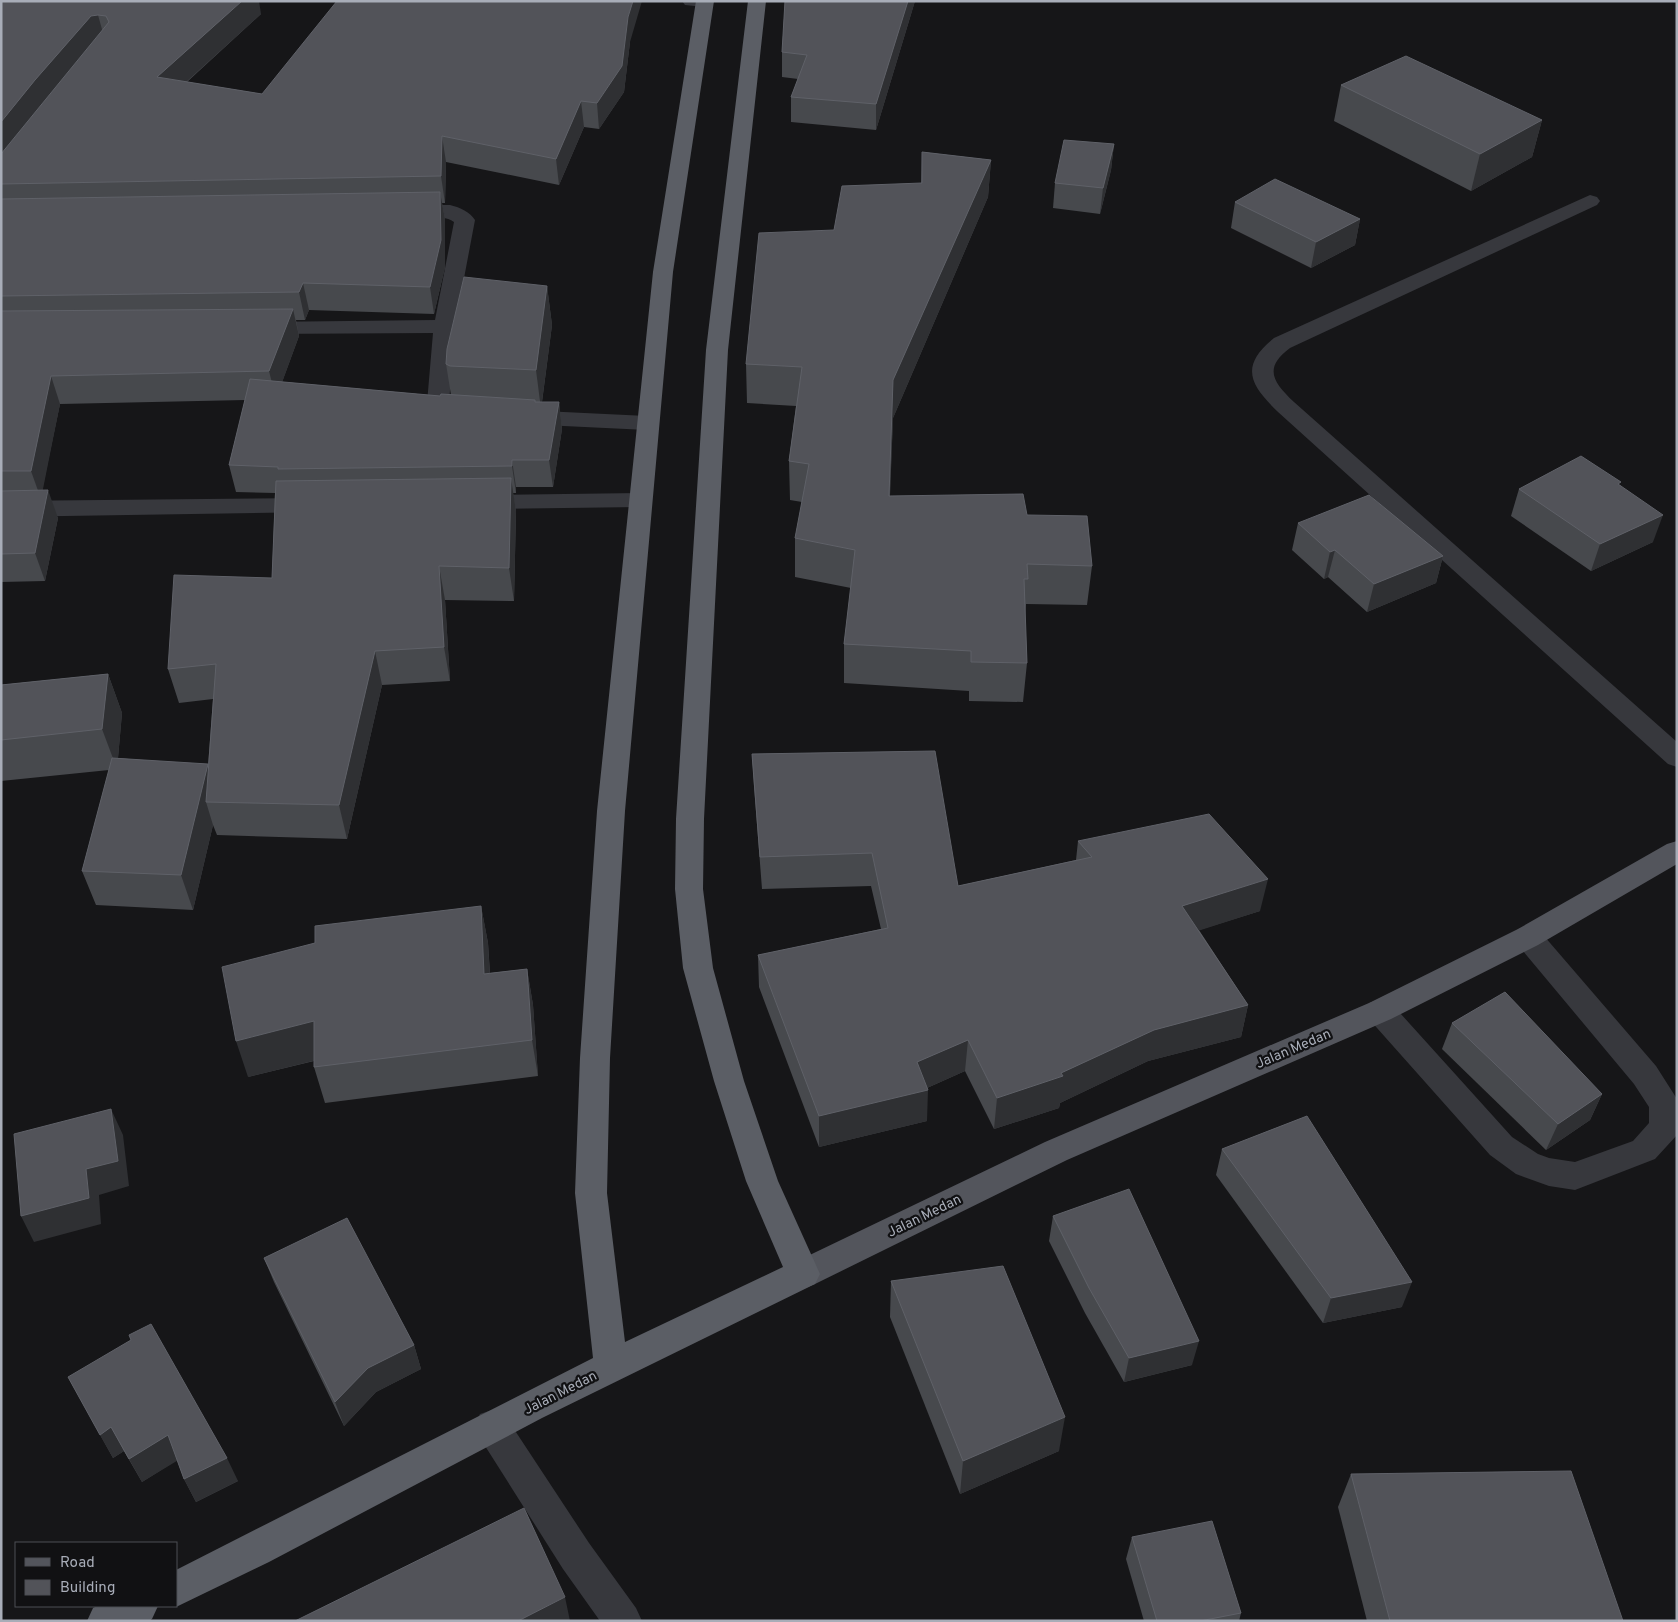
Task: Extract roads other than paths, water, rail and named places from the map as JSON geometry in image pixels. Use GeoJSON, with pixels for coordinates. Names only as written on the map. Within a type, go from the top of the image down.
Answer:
{"type":"FeatureCollection","features":[{"type":"Feature","properties":{"kind":"highway"},"geometry":{"type":"LineString","coordinates":[[757,1],[717,350],[690,819],[689,888],[698,968],[728,1081],[762,1181],[803,1274]]}},
{"type":"Feature","properties":{"kind":"highway"},"geometry":{"type":"LineString","coordinates":[[611,1366],[591,1194],[595,1067],[612,811],[647,423],[663,272],[700,2]]}},
{"type":"Feature","properties":{"kind":"highway","name":"Jalan Medan"},"geometry":{"type":"LineString","coordinates":[[178,1588],[314,1521],[492,1426],[611,1366],[803,1274]]}},
{"type":"Feature","properties":{"kind":"highway"},"geometry":{"type":"LineString","coordinates":[[106,1621],[138,1607]]}},
{"type":"Feature","properties":{"kind":"main road","name":"Jalan Medan"},"geometry":{"type":"LineString","coordinates":[[803,1274],[1056,1151],[1380,1011],[1528,937],[1677,851]]}},
{"type":"Feature","properties":{"kind":"street"},"geometry":{"type":"LineString","coordinates":[[1590,201],[1282,342],[1270,350],[1264,359],[1261,369],[1263,382],[1279,401],[1677,757]]}},
{"type":"Feature","properties":{"kind":"street"},"geometry":{"type":"LineString","coordinates":[[382,211],[450,211],[466,220],[444,326],[439,406],[449,413],[647,423]]}},
{"type":"Feature","properties":{"kind":"street"},"geometry":{"type":"LineString","coordinates":[[238,328],[444,326]]}},
{"type":"Feature","properties":{"kind":"street"},"geometry":{"type":"LineString","coordinates":[[460,502],[640,500]]}},
{"type":"Feature","properties":{"kind":"street"},"geometry":{"type":"LineString","coordinates":[[1,509],[330,504]]}},
{"type":"Feature","properties":{"kind":"street"},"geometry":{"type":"LineString","coordinates":[[1380,1011],[1501,1146],[1527,1164],[1549,1172],[1575,1176],[1644,1150],[1665,1128],[1664,1105],[1645,1076],[1528,937]]}},
{"type":"Feature","properties":{"kind":"street"},"geometry":{"type":"LineString","coordinates":[[492,1426],[576,1556],[623,1621]]}}]}
